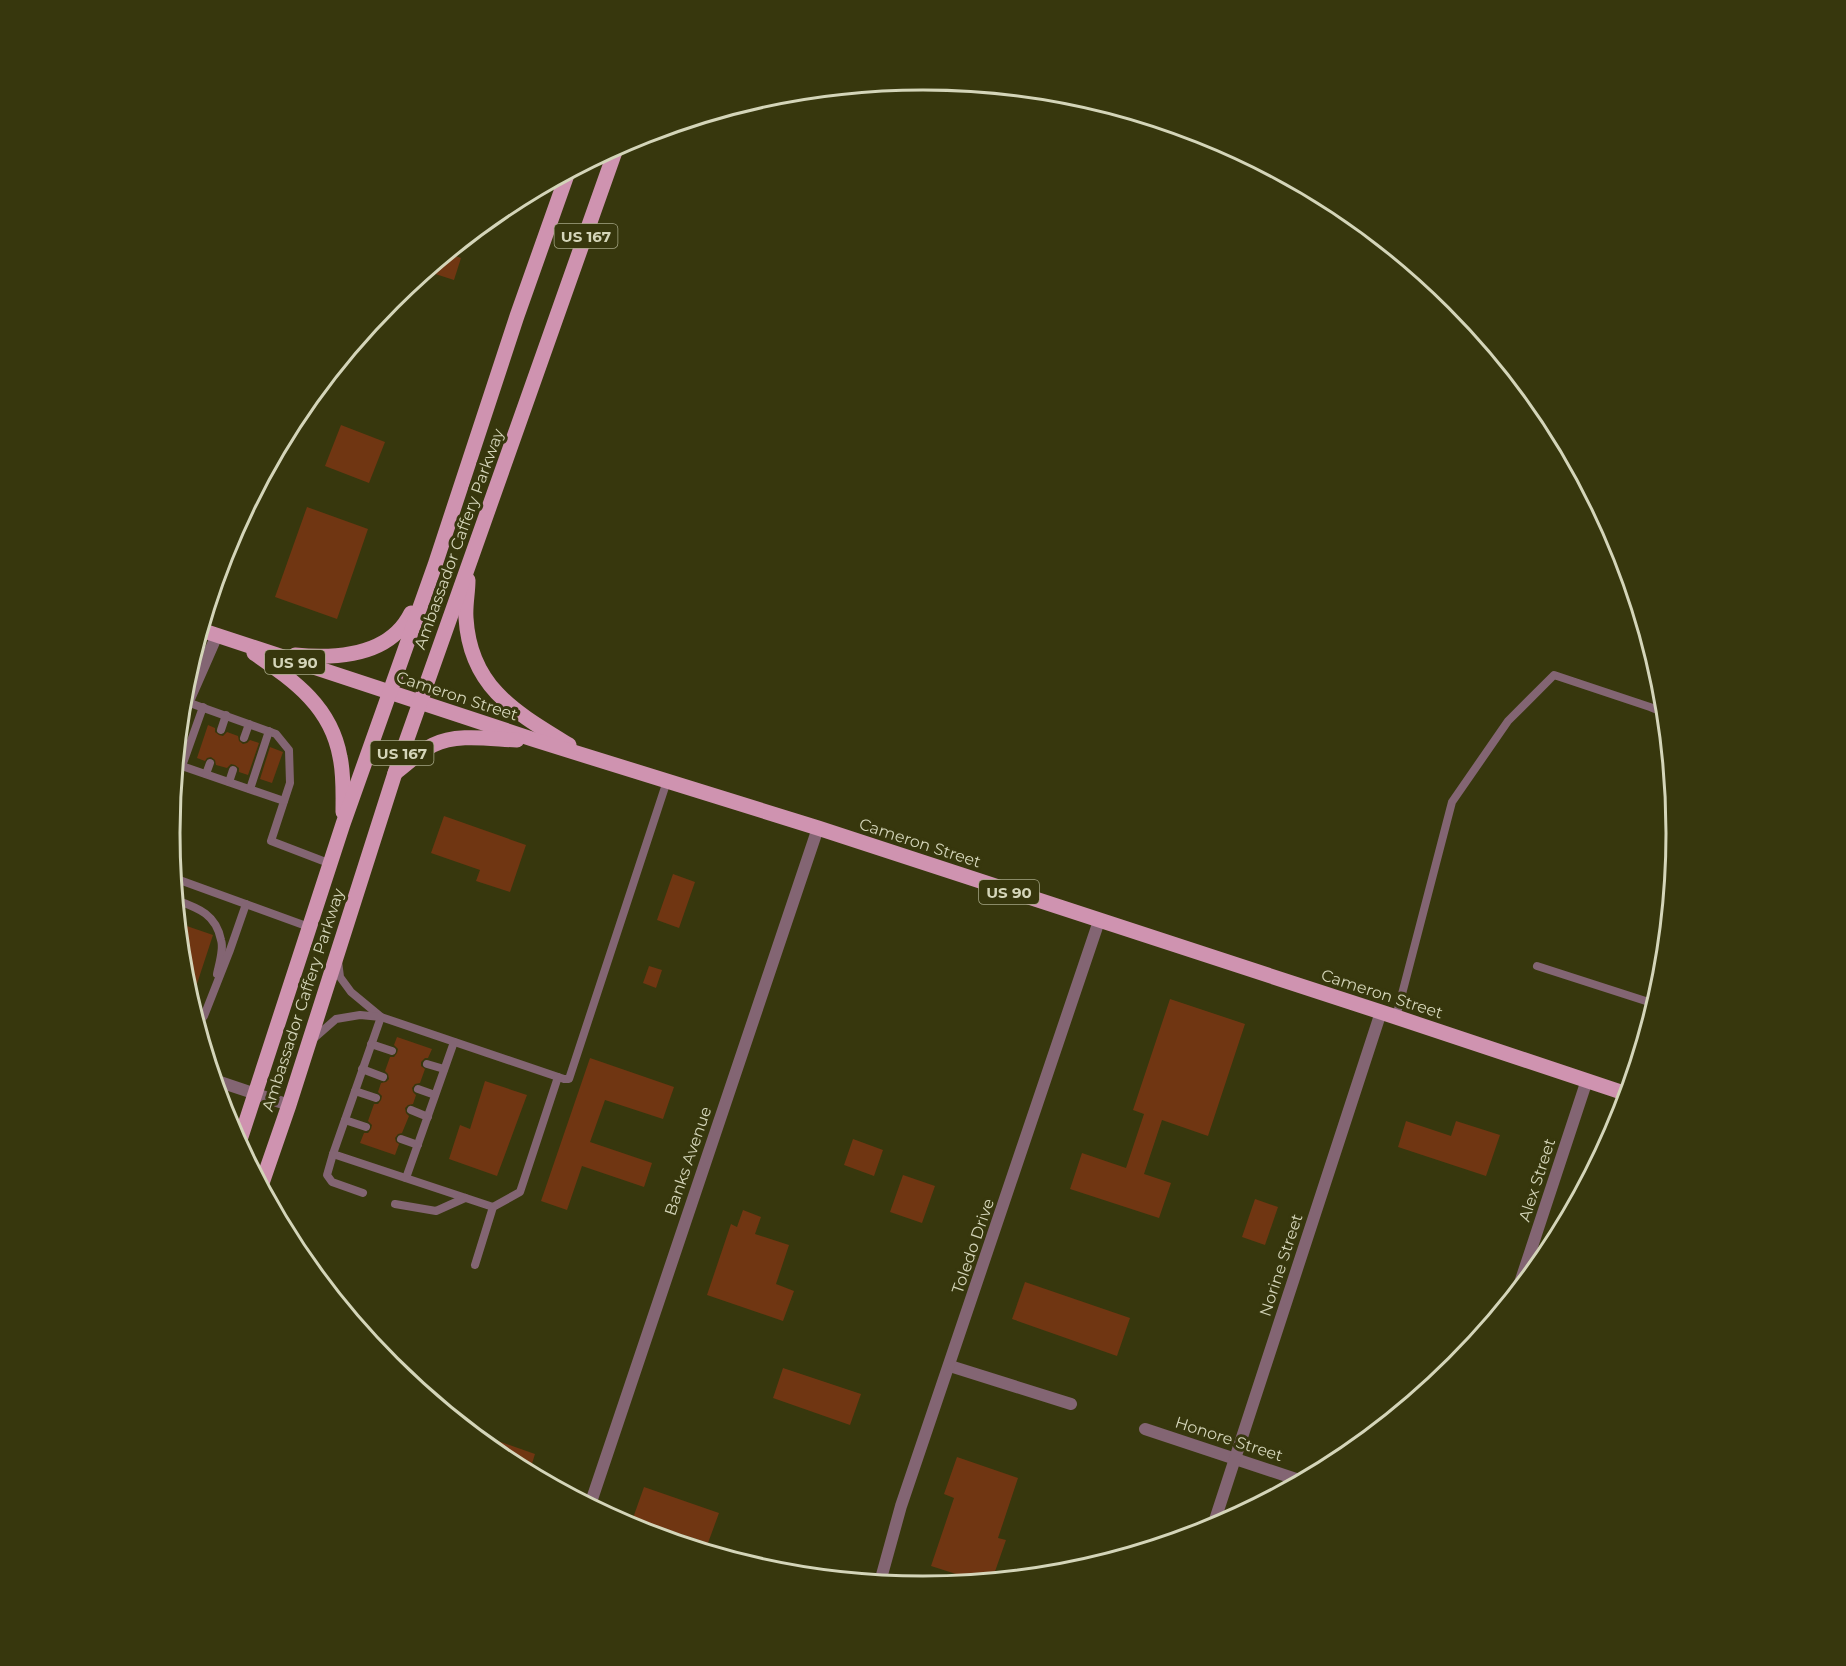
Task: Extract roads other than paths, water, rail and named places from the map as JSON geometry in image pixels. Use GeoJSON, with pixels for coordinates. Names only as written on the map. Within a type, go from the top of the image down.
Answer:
{"type":"FeatureCollection","features":[{"type":"Feature","properties":{"kind":"main road","name":"Ambassador Caffery Parkway"},"geometry":{"type":"LineString","coordinates":[[265,1176],[395,773],[613,159]]}},
{"type":"Feature","properties":{"kind":"main road","name":"Ambassador Caffery Parkway"},"geometry":{"type":"LineString","coordinates":[[243,1131],[343,824],[435,565],[517,316],[564,183]]}},
{"type":"Feature","properties":{"kind":"main road"},"geometry":{"type":"LineString","coordinates":[[470,559],[466,616],[469,641],[476,663],[486,681],[506,703],[584,755]]}},
{"type":"Feature","properties":{"kind":"main road"},"geometry":{"type":"LineString","coordinates":[[266,652],[321,657],[354,655],[385,642],[406,624],[435,565]]}},
{"type":"Feature","properties":{"kind":"main road","name":"Cameron Street"},"geometry":{"type":"LineString","coordinates":[[208,632],[535,740],[818,828],[1619,1091]]}},
{"type":"Feature","properties":{"kind":"main road"},"geometry":{"type":"LineString","coordinates":[[242,644],[292,679],[311,697],[323,713],[334,734],[340,757],[343,782],[343,824]]}},
{"type":"Feature","properties":{"kind":"main road"},"geometry":{"type":"LineString","coordinates":[[395,773],[427,749],[449,740],[465,738],[535,740]]}},
{"type":"Feature","properties":{"kind":"street"},"geometry":{"type":"LineString","coordinates":[[195,685],[217,635]]}},
{"type":"Feature","properties":{"kind":"street","name":"Banks Avenue"},"geometry":{"type":"LineString","coordinates":[[592,1498],[818,828]]}},
{"type":"Feature","properties":{"kind":"street","name":"Toledo Drive"},"geometry":{"type":"LineString","coordinates":[[882,1574],[902,1506],[1099,921]]}},
{"type":"Feature","properties":{"kind":"street","name":"Norine Street"},"geometry":{"type":"LineString","coordinates":[[1217,1515],[1381,1012]]}},
{"type":"Feature","properties":{"kind":"street","name":"Alex Street"},"geometry":{"type":"LineString","coordinates":[[1526,1267],[1587,1080]]}},
{"type":"Feature","properties":{"kind":"street"},"geometry":{"type":"LineString","coordinates":[[223,1083],[289,1105]]}},
{"type":"Feature","properties":{"kind":"street"},"geometry":{"type":"LineString","coordinates":[[950,1366],[1071,1404]]}},
{"type":"Feature","properties":{"kind":"street","name":"Honore Street"},"geometry":{"type":"LineString","coordinates":[[1145,1429],[1291,1477]]}},
{"type":"Feature","properties":{"kind":"lane"},"geometry":{"type":"LineString","coordinates":[[1396,1017],[1452,802],[1508,721],[1554,675],[1656,709]]}},
{"type":"Feature","properties":{"kind":"lane"},"geometry":{"type":"LineString","coordinates":[[191,703],[276,734],[290,750],[290,783],[271,841],[331,864]]}},
{"type":"Feature","properties":{"kind":"lane"},"geometry":{"type":"LineString","coordinates":[[185,751],[203,707]]}},
{"type":"Feature","properties":{"kind":"lane"},"geometry":{"type":"LineString","coordinates":[[221,730],[226,715]]}},
{"type":"Feature","properties":{"kind":"lane"},"geometry":{"type":"LineString","coordinates":[[244,738],[249,724]]}},
{"type":"Feature","properties":{"kind":"lane"},"geometry":{"type":"LineString","coordinates":[[250,789],[269,731]]}},
{"type":"Feature","properties":{"kind":"lane"},"geometry":{"type":"LineString","coordinates":[[206,774],[210,762]]}},
{"type":"Feature","properties":{"kind":"lane"},"geometry":{"type":"LineString","coordinates":[[183,766],[284,801]]}},
{"type":"Feature","properties":{"kind":"lane"},"geometry":{"type":"LineString","coordinates":[[229,782],[233,770]]}},
{"type":"Feature","properties":{"kind":"lane"},"geometry":{"type":"LineString","coordinates":[[309,1043],[336,1019],[360,1015],[381,1017],[569,1079],[667,781]]}},
{"type":"Feature","properties":{"kind":"lane"},"geometry":{"type":"LineString","coordinates":[[182,881],[309,927]]}},
{"type":"Feature","properties":{"kind":"lane"},"geometry":{"type":"LineString","coordinates":[[184,903],[201,909],[213,920],[222,941],[216,987]]}},
{"type":"Feature","properties":{"kind":"lane"},"geometry":{"type":"LineString","coordinates":[[203,1017],[246,904]]}},
{"type":"Feature","properties":{"kind":"lane"},"geometry":{"type":"LineString","coordinates":[[337,955],[340,977],[351,992],[381,1017]]}},
{"type":"Feature","properties":{"kind":"lane"},"geometry":{"type":"LineString","coordinates":[[1537,966],[1647,1001]]}},
{"type":"Feature","properties":{"kind":"lane"},"geometry":{"type":"LineString","coordinates":[[363,1193],[332,1182],[327,1176],[381,1017]]}},
{"type":"Feature","properties":{"kind":"lane"},"geometry":{"type":"LineString","coordinates":[[406,1178],[454,1042]]}},
{"type":"Feature","properties":{"kind":"lane"},"geometry":{"type":"LineString","coordinates":[[371,1044],[392,1051]]}},
{"type":"Feature","properties":{"kind":"lane"},"geometry":{"type":"LineString","coordinates":[[427,1064],[444,1069]]}},
{"type":"Feature","properties":{"kind":"lane"},"geometry":{"type":"LineString","coordinates":[[362,1069],[383,1077]]}},
{"type":"Feature","properties":{"kind":"lane"},"geometry":{"type":"LineString","coordinates":[[475,1265],[493,1207],[520,1192],[558,1077]]}},
{"type":"Feature","properties":{"kind":"lane"},"geometry":{"type":"LineString","coordinates":[[418,1089],[435,1095]]}},
{"type":"Feature","properties":{"kind":"lane"},"geometry":{"type":"LineString","coordinates":[[355,1091],[376,1098]]}},
{"type":"Feature","properties":{"kind":"lane"},"geometry":{"type":"LineString","coordinates":[[411,1110],[428,1117]]}},
{"type":"Feature","properties":{"kind":"lane"},"geometry":{"type":"LineString","coordinates":[[345,1120],[366,1127]]}},
{"type":"Feature","properties":{"kind":"lane"},"geometry":{"type":"LineString","coordinates":[[401,1138],[418,1145]]}},
{"type":"Feature","properties":{"kind":"lane"},"geometry":{"type":"LineString","coordinates":[[333,1154],[493,1207]]}},
{"type":"Feature","properties":{"kind":"lane"},"geometry":{"type":"LineString","coordinates":[[395,1204],[436,1211],[465,1198]]}}]}
